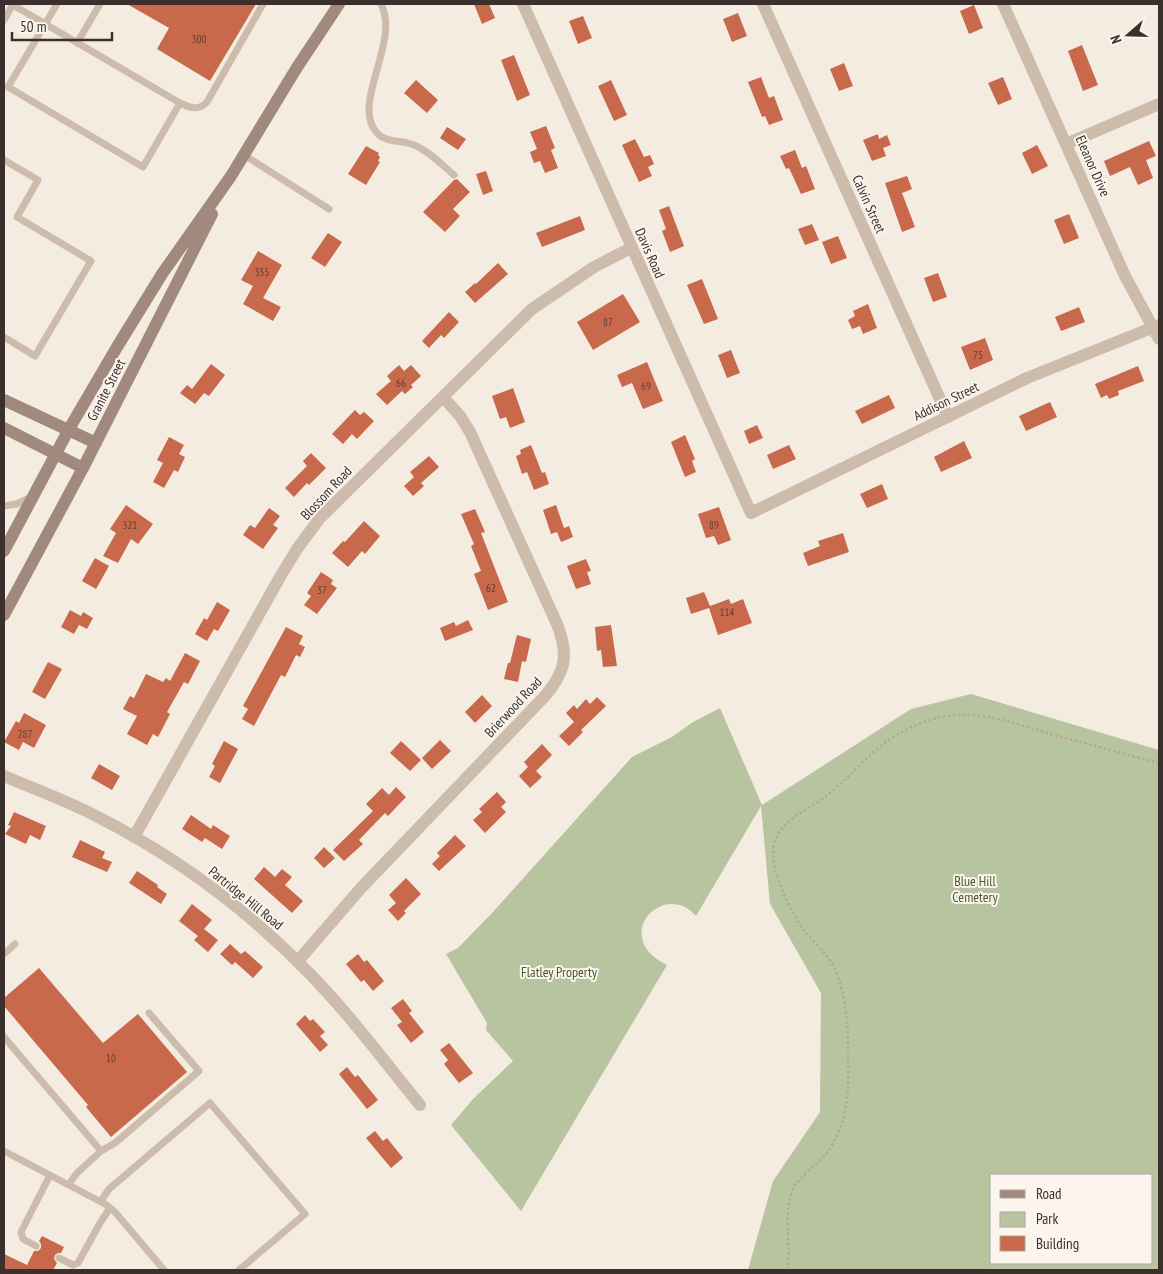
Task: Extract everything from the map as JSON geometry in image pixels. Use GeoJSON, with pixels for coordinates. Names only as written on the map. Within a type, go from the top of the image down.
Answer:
{"type":"FeatureCollection","features":[{"type":"Feature","properties":{"kind":"main road","name":"Granite Street"},"geometry":{"type":"LineString","coordinates":[[4,551],[69,429],[116,347],[162,274],[231,176],[339,4]]}},
{"type":"Feature","properties":{"kind":"main road","name":"Granite Street"},"geometry":{"type":"LineString","coordinates":[[4,615],[96,443],[231,176]]}},
{"type":"Feature","properties":{"kind":"main road"},"geometry":{"type":"LineString","coordinates":[[4,400],[96,443]]}},
{"type":"Feature","properties":{"kind":"main road"},"geometry":{"type":"LineString","coordinates":[[4,428],[83,468]]}},
{"type":"Feature","properties":{"kind":"street","name":"Davis Road"},"geometry":{"type":"LineString","coordinates":[[524,4],[631,248],[752,513]]}},
{"type":"Feature","properties":{"kind":"street","name":"Calvin Street"},"geometry":{"type":"LineString","coordinates":[[763,4],[948,417]]}},
{"type":"Feature","properties":{"kind":"street","name":"Eleanor Drive"},"geometry":{"type":"LineString","coordinates":[[1003,4],[1125,276],[1157,331]]}},
{"type":"Feature","properties":{"kind":"street"},"geometry":{"type":"LineString","coordinates":[[1066,144],[1159,104]]}},
{"type":"Feature","properties":{"kind":"street","name":"Blossom Road"},"geometry":{"type":"LineString","coordinates":[[134,837],[297,549],[329,509],[532,309],[594,267],[631,248]]}},
{"type":"Feature","properties":{"kind":"street","name":"Addison Street"},"geometry":{"type":"LineString","coordinates":[[752,513],[1027,378],[1157,331]]}},
{"type":"Feature","properties":{"kind":"street","name":"Brierwood Road"},"geometry":{"type":"LineString","coordinates":[[298,962],[361,888],[545,696],[556,682],[563,667],[563,643],[557,624],[470,432],[460,416],[444,397]]}},
{"type":"Feature","properties":{"kind":"street","name":"Partridge Hill Road"},"geometry":{"type":"LineString","coordinates":[[4,776],[94,815],[171,859],[221,895],[298,962],[325,990],[420,1105]]}},
{"type":"Feature","properties":{"kind":"lane"},"geometry":{"type":"LineString","coordinates":[[4,20],[13,4],[180,104],[199,108],[205,104],[263,4]]}},
{"type":"Feature","properties":{"kind":"lane"},"geometry":{"type":"LineString","coordinates":[[57,4],[8,87],[143,167],[180,104]]}},
{"type":"Feature","properties":{"kind":"lane"},"geometry":{"type":"LineString","coordinates":[[78,43],[100,4]]}},
{"type":"Feature","properties":{"kind":"lane"},"geometry":{"type":"LineString","coordinates":[[381,4],[385,16],[385,35],[369,103],[370,121],[379,135],[384,138],[415,145],[454,175]]}},
{"type":"Feature","properties":{"kind":"lane"},"geometry":{"type":"LineString","coordinates":[[244,155],[329,209]]}},
{"type":"Feature","properties":{"kind":"lane"},"geometry":{"type":"LineString","coordinates":[[4,160],[38,180],[16,217],[91,261],[35,356],[4,337]]}},
{"type":"Feature","properties":{"kind":"lane"},"geometry":{"type":"LineString","coordinates":[[4,506],[17,504],[34,496]]}},
{"type":"Feature","properties":{"kind":"lane"},"geometry":{"type":"LineString","coordinates":[[4,954],[15,944]]}},
{"type":"Feature","properties":{"kind":"lane"},"geometry":{"type":"LineString","coordinates":[[69,1184],[101,1151],[115,1143],[198,1071],[149,1013]]}},
{"type":"Feature","properties":{"kind":"lane"},"geometry":{"type":"LineString","coordinates":[[4,1037],[101,1151]]}},
{"type":"Feature","properties":{"kind":"lane"},"geometry":{"type":"LineString","coordinates":[[101,1201],[109,1189],[210,1103],[305,1214],[239,1270]]}},
{"type":"Feature","properties":{"kind":"lane"},"geometry":{"type":"LineString","coordinates":[[4,1151],[101,1201],[110,1208],[164,1270]]}},
{"type":"Feature","properties":{"kind":"lane"},"geometry":{"type":"LineString","coordinates":[[36,1246],[24,1239],[21,1232],[50,1175]]}},
{"type":"Feature","properties":{"kind":"lane"},"geometry":{"type":"LineString","coordinates":[[59,1258],[73,1265],[78,1263],[110,1208]]}},
{"type":"Feature","properties":{"kind":"path"},"geometry":{"type":"LineString","coordinates":[[787,1270],[790,1250],[790,1198],[800,1180],[828,1150],[842,1125],[848,1094],[848,1056],[845,1009],[838,979],[826,955],[802,926],[787,899],[775,870],[773,862],[774,847],[782,826],[794,816],[825,797],[888,741],[916,726],[945,716],[973,715],[999,720],[1159,763]]}},
{"type":"Feature","properties":{"kind":"green space","name":"Blue Hill Cemetery"},"geometry":{"type":"Polygon","coordinates":[[[971,694],[1159,750],[1159,1270],[748,1270],[773,1181],[820,1112],[821,993],[770,904],[761,806],[696,916],[683,906],[670,904],[657,908],[648,916],[642,927],[643,940],[650,953],[667,965],[521,1211],[451,1125],[473,1099],[513,1061],[486,1030],[487,1023],[446,954],[458,948],[493,912],[632,757],[672,737],[693,722],[720,708],[762,805],[911,709],[971,694]]]}},
{"type":"Feature","properties":{"kind":"building"},"geometry":{"type":"Polygon","coordinates":[[[127,4],[256,4],[210,81],[157,49],[169,28],[127,4]]]}},
{"type":"Feature","properties":{"kind":"building"},"geometry":{"type":"Polygon","coordinates":[[[474,4],[489,4],[495,18],[482,24],[474,4]]]}},
{"type":"Feature","properties":{"kind":"building"},"geometry":{"type":"Polygon","coordinates":[[[974,5],[983,28],[969,34],[960,11],[974,5]]]}},
{"type":"Feature","properties":{"kind":"building"},"geometry":{"type":"Polygon","coordinates":[[[738,13],[747,36],[732,42],[723,19],[738,13]]]}},
{"type":"Feature","properties":{"kind":"building"},"geometry":{"type":"Polygon","coordinates":[[[583,16],[592,38],[578,44],[569,21],[583,16]]]}},
{"type":"Feature","properties":{"kind":"building"},"geometry":{"type":"Polygon","coordinates":[[[1082,45],[1098,85],[1083,91],[1068,51],[1082,45]]]}},
{"type":"Feature","properties":{"kind":"building"},"geometry":{"type":"Polygon","coordinates":[[[514,55],[530,95],[517,101],[501,60],[514,55]]]}},
{"type":"Feature","properties":{"kind":"building"},"geometry":{"type":"Polygon","coordinates":[[[844,63],[853,86],[839,91],[830,69],[844,63]]]}},
{"type":"Feature","properties":{"kind":"building"},"geometry":{"type":"Polygon","coordinates":[[[761,77],[769,98],[774,96],[783,120],[769,125],[765,116],[762,117],[748,82],[761,77]]]}},
{"type":"Feature","properties":{"kind":"building"},"geometry":{"type":"Polygon","coordinates":[[[1003,77],[1012,99],[998,105],[988,83],[1003,77]]]}},
{"type":"Feature","properties":{"kind":"building"},"geometry":{"type":"Polygon","coordinates":[[[416,80],[438,100],[427,113],[404,93],[416,80]]]}},
{"type":"Feature","properties":{"kind":"building"},"geometry":{"type":"Polygon","coordinates":[[[611,80],[627,115],[614,121],[598,86],[611,80]]]}},
{"type":"Feature","properties":{"kind":"building"},"geometry":{"type":"Polygon","coordinates":[[[546,126],[555,148],[551,150],[558,168],[545,173],[540,161],[534,163],[530,152],[537,149],[530,132],[546,126]]]}},
{"type":"Feature","properties":{"kind":"building"},"geometry":{"type":"Polygon","coordinates":[[[447,127],[466,139],[458,150],[440,138],[447,127]]]}},
{"type":"Feature","properties":{"kind":"building"},"geometry":{"type":"Polygon","coordinates":[[[878,134],[879,139],[887,135],[891,145],[883,148],[886,156],[872,161],[863,140],[878,134]]]}},
{"type":"Feature","properties":{"kind":"building"},"geometry":{"type":"Polygon","coordinates":[[[635,139],[644,157],[650,155],[654,164],[648,167],[652,176],[639,182],[622,145],[635,139]]]}},
{"type":"Feature","properties":{"kind":"building"},"geometry":{"type":"Polygon","coordinates":[[[1149,141],[1156,156],[1146,160],[1153,178],[1138,185],[1130,167],[1110,176],[1104,161],[1149,141]]]}},
{"type":"Feature","properties":{"kind":"building"},"geometry":{"type":"Polygon","coordinates":[[[1037,145],[1048,166],[1032,174],[1022,153],[1037,145]]]}},
{"type":"Feature","properties":{"kind":"building"},"geometry":{"type":"Polygon","coordinates":[[[366,146],[379,153],[378,161],[380,162],[366,185],[348,174],[366,146]]]}},
{"type":"Feature","properties":{"kind":"building"},"geometry":{"type":"Polygon","coordinates":[[[795,150],[802,168],[806,166],[815,189],[801,194],[789,168],[786,169],[780,156],[795,150]]]}},
{"type":"Feature","properties":{"kind":"building"},"geometry":{"type":"Polygon","coordinates":[[[486,171],[493,191],[483,195],[476,174],[486,171]]]}},
{"type":"Feature","properties":{"kind":"building"},"geometry":{"type":"Polygon","coordinates":[[[907,176],[912,189],[902,193],[915,227],[902,232],[885,183],[907,176]]]}},
{"type":"Feature","properties":{"kind":"building"},"geometry":{"type":"Polygon","coordinates":[[[457,179],[470,192],[453,209],[460,216],[445,232],[423,212],[457,179]]]}},
{"type":"Feature","properties":{"kind":"building"},"geometry":{"type":"Polygon","coordinates":[[[669,206],[684,246],[670,252],[662,231],[666,229],[659,210],[669,206]]]}},
{"type":"Feature","properties":{"kind":"building"},"geometry":{"type":"Polygon","coordinates":[[[1069,214],[1079,238],[1064,244],[1054,220],[1069,214]]]}},
{"type":"Feature","properties":{"kind":"building"},"geometry":{"type":"Polygon","coordinates":[[[580,216],[585,230],[542,247],[536,233],[580,216]]]}},
{"type":"Feature","properties":{"kind":"building"},"geometry":{"type":"Polygon","coordinates":[[[812,224],[819,240],[805,245],[798,229],[812,224]]]}},
{"type":"Feature","properties":{"kind":"building"},"geometry":{"type":"Polygon","coordinates":[[[328,233],[342,242],[325,267],[311,258],[328,233]]]}},
{"type":"Feature","properties":{"kind":"building"},"geometry":{"type":"Polygon","coordinates":[[[838,236],[847,258],[831,264],[822,242],[838,236]]]}},
{"type":"Feature","properties":{"kind":"building"},"geometry":{"type":"Polygon","coordinates":[[[258,251],[282,265],[263,298],[281,307],[273,321],[243,304],[253,286],[241,280],[258,251]]]}},
{"type":"Feature","properties":{"kind":"building"},"geometry":{"type":"Polygon","coordinates":[[[498,263],[508,274],[475,303],[465,292],[498,263]]]}},
{"type":"Feature","properties":{"kind":"building"},"geometry":{"type":"Polygon","coordinates":[[[938,273],[947,297],[933,302],[924,278],[938,273]]]}},
{"type":"Feature","properties":{"kind":"building"},"geometry":{"type":"Polygon","coordinates":[[[702,279],[718,319],[704,324],[687,285],[702,279]]]}},
{"type":"Feature","properties":{"kind":"building"},"geometry":{"type":"Polygon","coordinates":[[[623,294],[640,322],[593,350],[577,322],[623,294]]]}},
{"type":"Feature","properties":{"kind":"building"},"geometry":{"type":"Polygon","coordinates":[[[868,304],[877,328],[863,334],[860,326],[852,329],[848,320],[855,316],[853,311],[868,304]]]}},
{"type":"Feature","properties":{"kind":"building"},"geometry":{"type":"Polygon","coordinates":[[[1079,307],[1085,322],[1061,331],[1055,317],[1079,307]]]}},
{"type":"Feature","properties":{"kind":"building"},"geometry":{"type":"Polygon","coordinates":[[[449,312],[459,322],[444,338],[441,335],[429,348],[422,341],[449,312]]]}},
{"type":"Feature","properties":{"kind":"building"},"geometry":{"type":"Polygon","coordinates":[[[985,338],[993,360],[970,370],[961,347],[985,338]]]}},
{"type":"Feature","properties":{"kind":"building"},"geometry":{"type":"Polygon","coordinates":[[[731,350],[740,373],[727,378],[718,355],[731,350]]]}},
{"type":"Feature","properties":{"kind":"building"},"geometry":{"type":"Polygon","coordinates":[[[647,362],[663,401],[643,409],[632,383],[622,387],[617,375],[647,362]]]}},
{"type":"Feature","properties":{"kind":"building"},"geometry":{"type":"Polygon","coordinates":[[[211,364],[225,375],[209,396],[204,393],[195,404],[180,393],[187,385],[192,389],[211,364]]]}},
{"type":"Feature","properties":{"kind":"building"},"geometry":{"type":"Polygon","coordinates":[[[399,365],[404,371],[411,365],[421,376],[405,394],[402,391],[387,405],[376,394],[391,381],[387,376],[399,365]]]}},
{"type":"Feature","properties":{"kind":"building"},"geometry":{"type":"Polygon","coordinates":[[[1138,366],[1144,381],[1118,391],[1119,395],[1109,399],[1107,395],[1101,398],[1095,384],[1138,366]]]}},
{"type":"Feature","properties":{"kind":"building"},"geometry":{"type":"Polygon","coordinates":[[[513,388],[525,422],[510,428],[506,417],[500,419],[492,396],[513,388]]]}},
{"type":"Feature","properties":{"kind":"building"},"geometry":{"type":"Polygon","coordinates":[[[889,395],[895,408],[862,424],[855,411],[889,395]]]}},
{"type":"Feature","properties":{"kind":"building"},"geometry":{"type":"Polygon","coordinates":[[[1050,402],[1057,417],[1026,431],[1019,416],[1050,402]]]}},
{"type":"Feature","properties":{"kind":"building"},"geometry":{"type":"Polygon","coordinates":[[[355,410],[360,415],[364,412],[374,421],[357,439],[352,434],[343,444],[332,434],[355,410]]]}},
{"type":"Feature","properties":{"kind":"building"},"geometry":{"type":"Polygon","coordinates":[[[757,425],[763,438],[749,444],[744,431],[757,425]]]}},
{"type":"Feature","properties":{"kind":"building"},"geometry":{"type":"Polygon","coordinates":[[[685,435],[695,459],[692,461],[696,472],[685,477],[671,442],[685,435]]]}},
{"type":"Feature","properties":{"kind":"building"},"geometry":{"type":"Polygon","coordinates":[[[169,437],[184,445],[179,454],[185,457],[178,472],[174,470],[164,488],[153,482],[163,463],[157,460],[169,437]]]}},
{"type":"Feature","properties":{"kind":"building"},"geometry":{"type":"Polygon","coordinates":[[[964,441],[972,458],[941,472],[934,457],[964,441]]]}},
{"type":"Feature","properties":{"kind":"building"},"geometry":{"type":"Polygon","coordinates":[[[531,445],[542,473],[545,472],[549,484],[534,490],[527,472],[522,474],[516,456],[521,454],[520,450],[531,445]]]}},
{"type":"Feature","properties":{"kind":"building"},"geometry":{"type":"Polygon","coordinates":[[[789,445],[796,459],[773,469],[767,455],[789,445]]]}},
{"type":"Feature","properties":{"kind":"building"},"geometry":{"type":"Polygon","coordinates":[[[311,453],[326,468],[309,485],[307,483],[294,497],[285,488],[307,466],[303,461],[311,453]]]}},
{"type":"Feature","properties":{"kind":"building"},"geometry":{"type":"Polygon","coordinates":[[[429,456],[439,467],[421,483],[424,486],[413,496],[404,486],[414,477],[410,472],[429,456]]]}},
{"type":"Feature","properties":{"kind":"building"},"geometry":{"type":"Polygon","coordinates":[[[882,484],[888,499],[867,508],[860,494],[882,484]]]}},
{"type":"Feature","properties":{"kind":"building"},"geometry":{"type":"Polygon","coordinates":[[[126,505],[153,524],[138,544],[131,539],[118,563],[103,556],[116,533],[110,529],[126,505]]]}},
{"type":"Feature","properties":{"kind":"building"},"geometry":{"type":"Polygon","coordinates":[[[556,505],[564,528],[569,526],[573,537],[561,542],[557,532],[551,534],[543,510],[556,505]]]}},
{"type":"Feature","properties":{"kind":"building"},"geometry":{"type":"Polygon","coordinates":[[[719,507],[731,540],[718,545],[714,536],[706,538],[698,514],[719,507]]]}},
{"type":"Feature","properties":{"kind":"building"},"geometry":{"type":"Polygon","coordinates":[[[269,508],[280,516],[273,525],[278,528],[263,549],[243,535],[250,525],[255,528],[269,508]]]}},
{"type":"Feature","properties":{"kind":"building"},"geometry":{"type":"Polygon","coordinates":[[[475,509],[485,532],[481,533],[508,602],[488,610],[474,574],[481,571],[471,546],[474,544],[461,514],[475,509]]]}},
{"type":"Feature","properties":{"kind":"building"},"geometry":{"type":"Polygon","coordinates":[[[364,521],[380,536],[365,554],[362,551],[348,567],[332,553],[364,521]]]}},
{"type":"Feature","properties":{"kind":"building"},"geometry":{"type":"Polygon","coordinates":[[[843,533],[849,552],[808,566],[803,553],[820,546],[818,541],[843,533]]]}},
{"type":"Feature","properties":{"kind":"building"},"geometry":{"type":"Polygon","coordinates":[[[95,558],[109,566],[96,589],[82,581],[95,558]]]}},
{"type":"Feature","properties":{"kind":"building"},"geometry":{"type":"Polygon","coordinates":[[[586,559],[591,571],[587,572],[591,584],[576,589],[567,566],[586,559]]]}},
{"type":"Feature","properties":{"kind":"building"},"geometry":{"type":"Polygon","coordinates":[[[321,572],[333,580],[331,584],[337,588],[317,614],[304,605],[311,596],[307,593],[321,572]]]}},
{"type":"Feature","properties":{"kind":"building"},"geometry":{"type":"Polygon","coordinates":[[[704,592],[710,606],[729,599],[731,604],[743,599],[752,623],[718,635],[709,608],[691,614],[686,598],[704,592]]]}},
{"type":"Feature","properties":{"kind":"building"},"geometry":{"type":"Polygon","coordinates":[[[217,602],[230,610],[218,631],[214,629],[207,641],[195,634],[204,618],[207,620],[217,602]]]}},
{"type":"Feature","properties":{"kind":"building"},"geometry":{"type":"Polygon","coordinates":[[[70,610],[81,616],[83,612],[93,618],[87,629],[79,625],[74,634],[61,627],[70,610]]]}},
{"type":"Feature","properties":{"kind":"building"},"geometry":{"type":"Polygon","coordinates":[[[468,620],[473,630],[445,641],[440,628],[454,622],[456,626],[468,620]]]}},
{"type":"Feature","properties":{"kind":"building"},"geometry":{"type":"Polygon","coordinates":[[[611,625],[617,666],[603,667],[601,650],[597,651],[595,627],[611,625]]]}},
{"type":"Feature","properties":{"kind":"building"},"geometry":{"type":"Polygon","coordinates":[[[286,627],[303,636],[299,644],[305,647],[300,657],[296,655],[285,677],[281,675],[254,726],[242,719],[248,709],[243,706],[286,627]]]}},
{"type":"Feature","properties":{"kind":"building"},"geometry":{"type":"Polygon","coordinates":[[[517,635],[531,639],[526,662],[522,661],[518,682],[504,679],[517,635]]]}},
{"type":"Feature","properties":{"kind":"building"},"geometry":{"type":"Polygon","coordinates":[[[185,653],[200,661],[188,684],[184,682],[167,712],[170,714],[158,737],[153,734],[147,745],[127,734],[137,716],[123,709],[130,696],[134,698],[146,674],[163,682],[166,678],[170,681],[185,653]]]}},
{"type":"Feature","properties":{"kind":"building"},"geometry":{"type":"Polygon","coordinates":[[[48,662],[62,669],[45,699],[32,692],[48,662]]]}},
{"type":"Feature","properties":{"kind":"building"},"geometry":{"type":"Polygon","coordinates":[[[482,695],[492,706],[475,723],[465,712],[482,695]]]}},
{"type":"Feature","properties":{"kind":"building"},"geometry":{"type":"Polygon","coordinates":[[[597,697],[606,706],[581,730],[583,732],[569,746],[559,736],[574,722],[566,713],[574,705],[577,709],[586,699],[590,704],[597,697]]]}},
{"type":"Feature","properties":{"kind":"building"},"geometry":{"type":"Polygon","coordinates":[[[24,713],[46,725],[34,748],[23,742],[19,750],[4,742],[16,721],[19,723],[24,713]]]}},
{"type":"Feature","properties":{"kind":"building"},"geometry":{"type":"Polygon","coordinates":[[[440,740],[451,751],[432,769],[422,758],[440,740]]]}},
{"type":"Feature","properties":{"kind":"building"},"geometry":{"type":"Polygon","coordinates":[[[224,741],[238,749],[220,783],[209,777],[215,766],[212,764],[224,741]]]}},
{"type":"Feature","properties":{"kind":"building"},"geometry":{"type":"Polygon","coordinates":[[[401,741],[421,760],[410,771],[390,753],[401,741]]]}},
{"type":"Feature","properties":{"kind":"building"},"geometry":{"type":"Polygon","coordinates":[[[542,744],[552,755],[536,771],[542,777],[530,788],[519,776],[528,767],[524,762],[542,744]]]}},
{"type":"Feature","properties":{"kind":"building"},"geometry":{"type":"Polygon","coordinates":[[[99,764],[120,776],[112,790],[91,778],[99,764]]]}},
{"type":"Feature","properties":{"kind":"building"},"geometry":{"type":"Polygon","coordinates":[[[396,787],[406,797],[388,816],[385,813],[359,840],[363,844],[344,861],[333,850],[373,811],[366,804],[382,788],[389,795],[396,787]]]}},
{"type":"Feature","properties":{"kind":"building"},"geometry":{"type":"Polygon","coordinates":[[[497,792],[506,802],[501,807],[506,812],[485,833],[473,820],[482,812],[479,809],[497,792]]]}},
{"type":"Feature","properties":{"kind":"building"},"geometry":{"type":"Polygon","coordinates":[[[14,812],[46,826],[40,840],[30,835],[26,844],[5,834],[11,826],[8,825],[14,812]]]}},
{"type":"Feature","properties":{"kind":"building"},"geometry":{"type":"Polygon","coordinates":[[[191,815],[211,829],[213,825],[230,836],[222,849],[205,838],[202,842],[182,829],[191,815]]]}},
{"type":"Feature","properties":{"kind":"building"},"geometry":{"type":"Polygon","coordinates":[[[455,835],[466,846],[439,871],[432,864],[440,856],[437,853],[455,835]]]}},
{"type":"Feature","properties":{"kind":"building"},"geometry":{"type":"Polygon","coordinates":[[[80,840],[105,852],[102,858],[112,862],[107,872],[72,857],[80,840]]]}},
{"type":"Feature","properties":{"kind":"building"},"geometry":{"type":"Polygon","coordinates":[[[324,847],[335,858],[324,868],[314,858],[324,847]]]}},
{"type":"Feature","properties":{"kind":"building"},"geometry":{"type":"Polygon","coordinates":[[[264,867],[275,877],[282,869],[292,877],[285,885],[303,901],[292,913],[254,879],[264,867]]]}},
{"type":"Feature","properties":{"kind":"building"},"geometry":{"type":"Polygon","coordinates":[[[137,871],[158,885],[157,887],[167,894],[161,904],[129,883],[137,871]]]}},
{"type":"Feature","properties":{"kind":"building"},"geometry":{"type":"Polygon","coordinates":[[[406,878],[421,894],[404,911],[406,913],[398,921],[388,910],[396,903],[389,895],[406,878]]]}},
{"type":"Feature","properties":{"kind":"building"},"geometry":{"type":"Polygon","coordinates":[[[192,904],[212,920],[204,929],[218,940],[208,952],[194,940],[198,936],[179,921],[192,904]]]}},
{"type":"Feature","properties":{"kind":"building"},"geometry":{"type":"Polygon","coordinates":[[[230,944],[241,954],[245,951],[263,967],[253,978],[235,962],[232,965],[220,954],[230,944]]]}},
{"type":"Feature","properties":{"kind":"building"},"geometry":{"type":"Polygon","coordinates":[[[358,954],[364,962],[367,960],[384,981],[373,991],[364,980],[361,982],[346,964],[358,954]]]}},
{"type":"Feature","properties":{"kind":"building"},"geometry":{"type":"Polygon","coordinates":[[[39,968],[103,1043],[138,1014],[187,1072],[111,1137],[86,1107],[88,1105],[4,1006],[4,998],[39,968]]]}},
{"type":"Feature","properties":{"kind":"building"},"geometry":{"type":"Polygon","coordinates":[[[403,999],[412,1011],[409,1013],[424,1032],[411,1043],[397,1025],[402,1022],[391,1008],[403,999]]]}},
{"type":"Feature","properties":{"kind":"building"},"geometry":{"type":"Polygon","coordinates":[[[305,1015],[310,1021],[313,1019],[325,1032],[320,1036],[328,1045],[320,1052],[296,1024],[305,1015]]]}},
{"type":"Feature","properties":{"kind":"building"},"geometry":{"type":"Polygon","coordinates":[[[449,1043],[473,1073],[459,1083],[444,1064],[448,1060],[440,1050],[449,1043]]]}},
{"type":"Feature","properties":{"kind":"building"},"geometry":{"type":"Polygon","coordinates":[[[347,1067],[355,1077],[358,1075],[378,1100],[367,1109],[339,1074],[347,1067]]]}},
{"type":"Feature","properties":{"kind":"building"},"geometry":{"type":"Polygon","coordinates":[[[375,1131],[383,1141],[387,1138],[403,1158],[391,1168],[366,1138],[375,1131]]]}},
{"type":"Feature","properties":{"kind":"building"},"geometry":{"type":"Polygon","coordinates":[[[42,1236],[64,1247],[61,1253],[55,1255],[54,1259],[57,1263],[53,1270],[4,1270],[4,1254],[27,1265],[34,1251],[38,1251],[41,1248],[39,1241],[42,1236]]]}},
{"type":"Feature","properties":{"kind":"park label","name":"Flatley Property"},"geometry":{"type":"Point","coordinates":[559,972]}}]}
